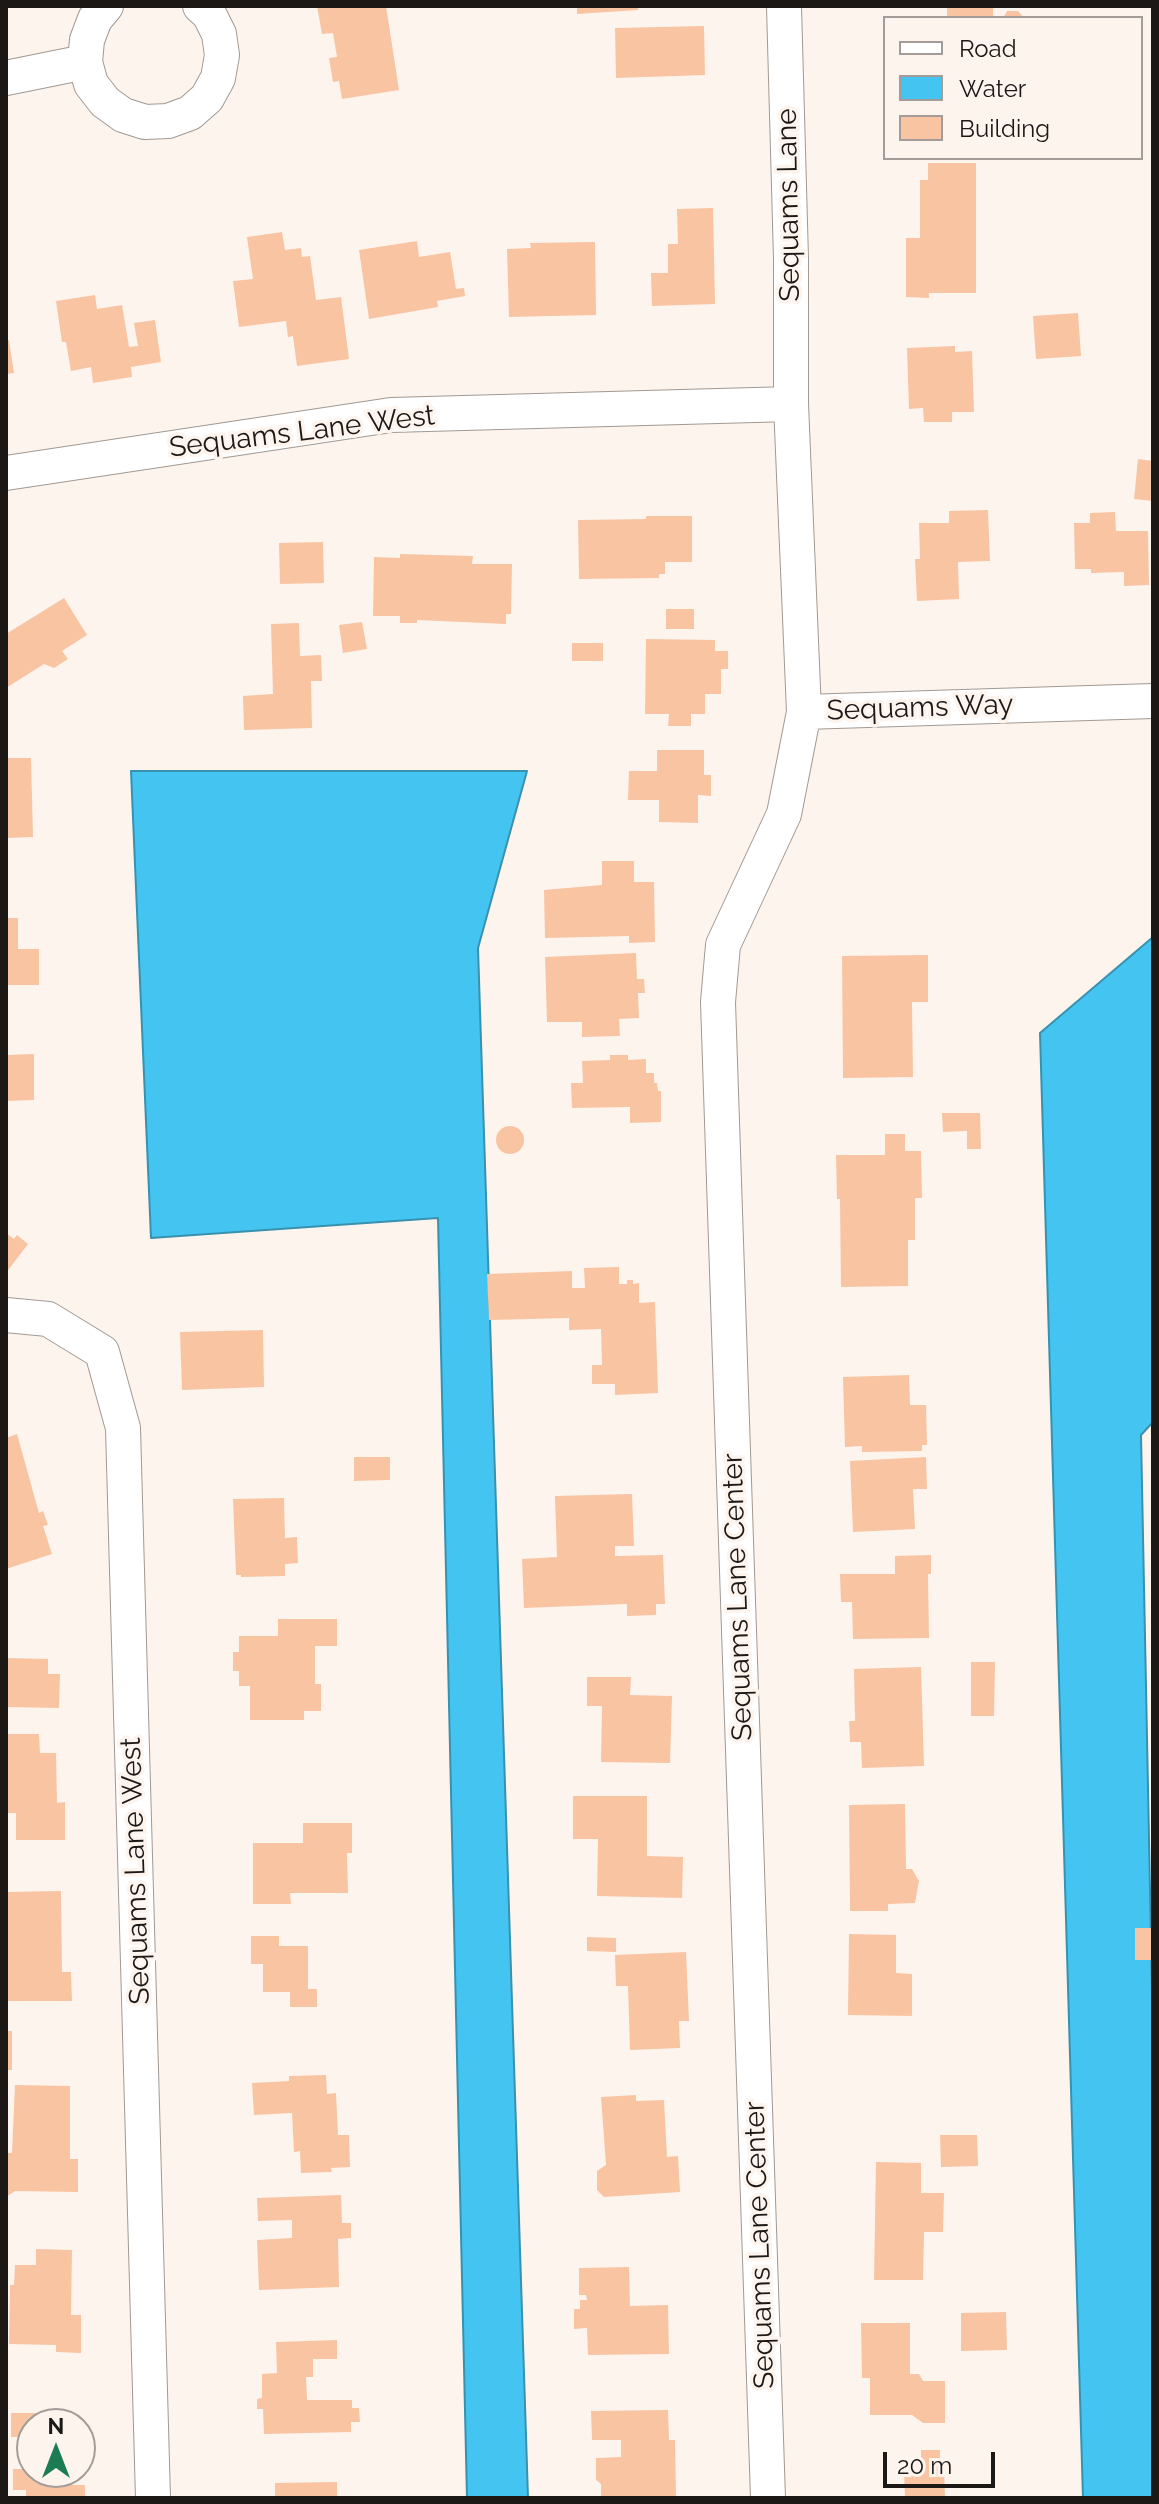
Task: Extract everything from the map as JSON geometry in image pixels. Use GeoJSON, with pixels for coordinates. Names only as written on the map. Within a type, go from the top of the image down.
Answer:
{"type":"FeatureCollection","features":[{"type":"Feature","properties":{"kind":"street"},"geometry":{"type":"LineString","coordinates":[[106,6],[95,19],[87,40],[85,62],[91,84],[105,102],[123,115],[145,122],[168,121],[190,113],[207,98],[218,78],[222,55],[219,34],[209,14],[200,6]]}},
{"type":"Feature","properties":{"kind":"street","name":"Sequams Lane"},"geometry":{"type":"LineString","coordinates":[[784,6],[791,259],[791,404]]}},
{"type":"Feature","properties":{"kind":"street"},"geometry":{"type":"LineString","coordinates":[[6,78],[85,62]]}},
{"type":"Feature","properties":{"kind":"street","name":"Sequams Lane West"},"geometry":{"type":"LineString","coordinates":[[6,473],[391,415],[791,404]]}},
{"type":"Feature","properties":{"kind":"street","name":"Sequams Way"},"geometry":{"type":"LineString","coordinates":[[791,404],[804,712],[1153,701]]}},
{"type":"Feature","properties":{"kind":"street","name":"Sequams Lane Center"},"geometry":{"type":"LineString","coordinates":[[768,2498],[718,1002],[723,945],[784,814],[804,712]]}},
{"type":"Feature","properties":{"kind":"street","name":"Sequams Lane West"},"geometry":{"type":"LineString","coordinates":[[6,1315],[48,1319],[102,1352],[123,1428],[153,2498]]}},
{"type":"Feature","properties":{"kind":"water"},"geometry":{"type":"Polygon","coordinates":[[[131,771],[527,771],[478,948],[528,2498],[467,2498],[438,1218],[151,1238],[131,771]]]}},
{"type":"Feature","properties":{"kind":"water"},"geometry":{"type":"Polygon","coordinates":[[[1153,937],[1153,1422],[1141,1435],[1153,2040],[1153,2498],[1083,2498],[1040,1033],[1153,937]]]}},
{"type":"Feature","properties":{"kind":"building"},"geometry":{"type":"Polygon","coordinates":[[[317,6],[386,6],[399,90],[342,99],[339,81],[333,82],[329,58],[337,57],[333,33],[322,34],[317,6]]]}},
{"type":"Feature","properties":{"kind":"building"},"geometry":{"type":"Polygon","coordinates":[[[577,6],[638,6],[638,10],[577,14],[577,6]]]}},
{"type":"Feature","properties":{"kind":"building"},"geometry":{"type":"Polygon","coordinates":[[[947,6],[993,6],[993,16],[947,16],[947,6]]]}},
{"type":"Feature","properties":{"kind":"building"},"geometry":{"type":"Polygon","coordinates":[[[1007,11],[1018,11],[1022,16],[1004,16],[1007,11]]]}},
{"type":"Feature","properties":{"kind":"building"},"geometry":{"type":"Polygon","coordinates":[[[704,26],[705,75],[616,78],[615,28],[704,26]]]}},
{"type":"Feature","properties":{"kind":"building"},"geometry":{"type":"Polygon","coordinates":[[[928,163],[976,163],[976,293],[929,293],[929,298],[906,297],[906,238],[920,238],[920,180],[928,180],[928,163]]]}},
{"type":"Feature","properties":{"kind":"building"},"geometry":{"type":"Polygon","coordinates":[[[713,208],[715,304],[652,306],[651,273],[668,273],[668,244],[678,244],[677,209],[713,208]]]}},
{"type":"Feature","properties":{"kind":"building"},"geometry":{"type":"Polygon","coordinates":[[[282,232],[285,250],[301,248],[302,257],[310,256],[316,300],[341,297],[349,359],[297,366],[293,336],[288,337],[286,321],[239,327],[233,281],[253,279],[247,237],[282,232]]]}},
{"type":"Feature","properties":{"kind":"building"},"geometry":{"type":"Polygon","coordinates":[[[417,241],[419,257],[450,252],[456,289],[464,288],[465,296],[437,301],[438,307],[369,319],[359,250],[417,241]]]}},
{"type":"Feature","properties":{"kind":"building"},"geometry":{"type":"Polygon","coordinates":[[[595,242],[596,315],[509,317],[507,249],[531,248],[530,243],[595,242]]]}},
{"type":"Feature","properties":{"kind":"building"},"geometry":{"type":"Polygon","coordinates":[[[95,295],[97,309],[122,305],[129,347],[138,346],[134,323],[155,320],[161,362],[131,367],[132,377],[93,383],[91,367],[71,371],[66,342],[62,342],[56,301],[95,295]]]}},
{"type":"Feature","properties":{"kind":"building"},"geometry":{"type":"Polygon","coordinates":[[[1078,313],[1081,356],[1036,359],[1033,316],[1078,313]]]}},
{"type":"Feature","properties":{"kind":"building"},"geometry":{"type":"Polygon","coordinates":[[[9,340],[14,373],[6,374],[6,341],[9,340]]]}},
{"type":"Feature","properties":{"kind":"building"},"geometry":{"type":"Polygon","coordinates":[[[955,346],[955,352],[972,351],[974,412],[952,412],[952,422],[924,422],[923,408],[909,409],[907,348],[955,346]]]}},
{"type":"Feature","properties":{"kind":"building"},"geometry":{"type":"Polygon","coordinates":[[[1138,459],[1153,461],[1153,501],[1134,499],[1138,459]]]}},
{"type":"Feature","properties":{"kind":"building"},"geometry":{"type":"Polygon","coordinates":[[[988,510],[990,561],[958,562],[959,599],[917,601],[915,559],[920,559],[919,523],[949,523],[949,511],[988,510]]]}},
{"type":"Feature","properties":{"kind":"building"},"geometry":{"type":"Polygon","coordinates":[[[1115,512],[1116,531],[1148,531],[1149,585],[1124,586],[1124,572],[1091,573],[1091,569],[1075,569],[1074,523],[1090,523],[1090,513],[1115,512]]]}},
{"type":"Feature","properties":{"kind":"building"},"geometry":{"type":"Polygon","coordinates":[[[646,516],[692,516],[692,562],[665,562],[665,574],[659,574],[659,578],[579,579],[578,520],[646,519],[646,516]]]}},
{"type":"Feature","properties":{"kind":"building"},"geometry":{"type":"Polygon","coordinates":[[[323,542],[324,583],[280,584],[279,543],[323,542]]]}},
{"type":"Feature","properties":{"kind":"building"},"geometry":{"type":"Polygon","coordinates":[[[400,554],[473,556],[472,564],[512,564],[511,614],[506,614],[506,624],[417,620],[417,623],[400,623],[400,616],[373,616],[374,557],[400,558],[400,554]]]}},
{"type":"Feature","properties":{"kind":"building"},"geometry":{"type":"Polygon","coordinates":[[[64,598],[87,635],[62,651],[68,659],[54,668],[44,664],[6,688],[6,634],[64,598]]]}},
{"type":"Feature","properties":{"kind":"building"},"geometry":{"type":"Polygon","coordinates":[[[666,609],[694,609],[694,629],[666,629],[666,609]]]}},
{"type":"Feature","properties":{"kind":"building"},"geometry":{"type":"Polygon","coordinates":[[[362,622],[367,649],[343,653],[339,625],[362,622]]]}},
{"type":"Feature","properties":{"kind":"building"},"geometry":{"type":"Polygon","coordinates":[[[299,623],[300,656],[321,655],[322,681],[311,681],[312,728],[244,730],[243,696],[273,694],[271,624],[299,623]]]}},
{"type":"Feature","properties":{"kind":"building"},"geometry":{"type":"Polygon","coordinates":[[[646,639],[715,640],[715,651],[728,651],[728,669],[721,669],[721,694],[705,694],[705,714],[691,714],[691,726],[668,726],[669,714],[645,714],[646,639]]]}},
{"type":"Feature","properties":{"kind":"building"},"geometry":{"type":"Polygon","coordinates":[[[572,643],[603,643],[603,661],[572,661],[572,643]]]}},
{"type":"Feature","properties":{"kind":"building"},"geometry":{"type":"Polygon","coordinates":[[[657,750],[704,750],[704,775],[711,775],[711,796],[698,795],[698,823],[659,822],[659,800],[628,800],[629,771],[657,771],[657,750]]]}},
{"type":"Feature","properties":{"kind":"building"},"geometry":{"type":"Polygon","coordinates":[[[6,758],[31,758],[33,837],[6,838],[6,758]]]}},
{"type":"Feature","properties":{"kind":"building"},"geometry":{"type":"Polygon","coordinates":[[[602,861],[634,861],[634,882],[654,882],[655,942],[629,943],[629,936],[545,938],[544,890],[602,885],[602,861]]]}},
{"type":"Feature","properties":{"kind":"building"},"geometry":{"type":"Polygon","coordinates":[[[6,918],[18,918],[18,949],[39,949],[39,985],[6,985],[6,918]]]}},
{"type":"Feature","properties":{"kind":"building"},"geometry":{"type":"Polygon","coordinates":[[[636,953],[637,979],[644,979],[645,993],[638,993],[639,1018],[619,1019],[620,1036],[582,1037],[582,1022],[547,1022],[545,957],[636,953]]]}},
{"type":"Feature","properties":{"kind":"building"},"geometry":{"type":"Polygon","coordinates":[[[928,955],[928,1002],[912,1002],[913,1077],[843,1078],[842,956],[928,955]]]}},
{"type":"Feature","properties":{"kind":"building"},"geometry":{"type":"Polygon","coordinates":[[[34,1054],[34,1100],[6,1101],[6,1055],[34,1054]]]}},
{"type":"Feature","properties":{"kind":"building"},"geometry":{"type":"Polygon","coordinates":[[[610,1055],[628,1055],[628,1060],[646,1059],[646,1073],[654,1073],[654,1083],[661,1091],[661,1122],[630,1123],[630,1107],[572,1108],[571,1083],[583,1083],[582,1061],[610,1060],[610,1055]]]}},
{"type":"Feature","properties":{"kind":"building"},"geometry":{"type":"Polygon","coordinates":[[[942,1113],[980,1113],[981,1149],[967,1149],[967,1131],[943,1132],[942,1113]]]}},
{"type":"Feature","properties":{"kind":"building"},"geometry":{"type":"Polygon","coordinates":[[[510,1126],[520,1130],[524,1140],[520,1150],[510,1154],[500,1150],[496,1140],[500,1130],[510,1126]]]}},
{"type":"Feature","properties":{"kind":"building"},"geometry":{"type":"Polygon","coordinates":[[[885,1134],[905,1134],[905,1151],[921,1151],[922,1198],[915,1198],[915,1240],[908,1240],[908,1286],[841,1287],[836,1155],[885,1155],[885,1134]]]}},
{"type":"Feature","properties":{"kind":"building"},"geometry":{"type":"Polygon","coordinates":[[[6,1233],[14,1239],[17,1235],[28,1244],[6,1273],[6,1233]]]}},
{"type":"Feature","properties":{"kind":"building"},"geometry":{"type":"Polygon","coordinates":[[[619,1267],[619,1284],[627,1284],[627,1280],[633,1280],[633,1284],[639,1283],[639,1303],[655,1302],[658,1393],[615,1395],[615,1384],[592,1384],[592,1365],[602,1365],[601,1329],[569,1330],[569,1318],[489,1320],[487,1274],[572,1271],[572,1288],[585,1288],[584,1268],[619,1267]]]}},
{"type":"Feature","properties":{"kind":"building"},"geometry":{"type":"Polygon","coordinates":[[[263,1330],[264,1387],[182,1390],[180,1332],[263,1330]]]}},
{"type":"Feature","properties":{"kind":"building"},"geometry":{"type":"Polygon","coordinates":[[[909,1375],[910,1405],[926,1405],[927,1445],[922,1445],[922,1451],[862,1452],[862,1446],[845,1447],[843,1377],[909,1375]]]}},
{"type":"Feature","properties":{"kind":"building"},"geometry":{"type":"Polygon","coordinates":[[[17,1434],[39,1513],[43,1511],[48,1525],[43,1526],[52,1554],[6,1569],[6,1438],[17,1434]]]}},
{"type":"Feature","properties":{"kind":"building"},"geometry":{"type":"Polygon","coordinates":[[[354,1457],[390,1457],[390,1480],[354,1481],[354,1457]]]}},
{"type":"Feature","properties":{"kind":"building"},"geometry":{"type":"Polygon","coordinates":[[[926,1457],[927,1489],[913,1489],[915,1529],[853,1532],[850,1461],[926,1457]]]}},
{"type":"Feature","properties":{"kind":"building"},"geometry":{"type":"Polygon","coordinates":[[[632,1494],[634,1546],[615,1546],[615,1556],[663,1555],[665,1604],[656,1604],[656,1615],[627,1616],[627,1604],[524,1608],[522,1559],[557,1557],[555,1496],[632,1494]]]}},
{"type":"Feature","properties":{"kind":"building"},"geometry":{"type":"Polygon","coordinates":[[[284,1498],[285,1538],[297,1537],[298,1563],[285,1564],[285,1576],[236,1575],[233,1499],[284,1498]]]}},
{"type":"Feature","properties":{"kind":"building"},"geometry":{"type":"Polygon","coordinates":[[[931,1555],[931,1574],[928,1574],[929,1638],[853,1639],[852,1602],[841,1602],[840,1574],[895,1574],[895,1556],[931,1555]]]}},
{"type":"Feature","properties":{"kind":"building"},"geometry":{"type":"Polygon","coordinates":[[[278,1619],[337,1619],[337,1646],[315,1646],[315,1684],[321,1684],[321,1711],[304,1711],[304,1720],[250,1720],[250,1686],[239,1686],[239,1671],[233,1671],[233,1652],[239,1652],[239,1636],[278,1636],[278,1619]]]}},
{"type":"Feature","properties":{"kind":"building"},"geometry":{"type":"Polygon","coordinates":[[[6,1658],[48,1659],[48,1674],[60,1674],[59,1708],[6,1707],[6,1658]]]}},
{"type":"Feature","properties":{"kind":"building"},"geometry":{"type":"Polygon","coordinates":[[[971,1662],[995,1662],[994,1716],[971,1716],[971,1662]]]}},
{"type":"Feature","properties":{"kind":"building"},"geometry":{"type":"Polygon","coordinates":[[[921,1667],[924,1766],[862,1768],[861,1742],[850,1742],[849,1721],[855,1721],[854,1669],[921,1667]]]}},
{"type":"Feature","properties":{"kind":"building"},"geometry":{"type":"Polygon","coordinates":[[[587,1677],[631,1677],[630,1695],[672,1696],[670,1763],[601,1762],[602,1706],[587,1706],[587,1677]]]}},
{"type":"Feature","properties":{"kind":"building"},"geometry":{"type":"Polygon","coordinates":[[[6,1734],[39,1734],[40,1753],[56,1753],[57,1803],[65,1802],[65,1840],[16,1840],[16,1813],[6,1813],[6,1734]]]}},
{"type":"Feature","properties":{"kind":"building"},"geometry":{"type":"Polygon","coordinates":[[[573,1796],[647,1796],[647,1856],[683,1857],[682,1898],[597,1896],[598,1839],[573,1839],[573,1796]]]}},
{"type":"Feature","properties":{"kind":"building"},"geometry":{"type":"Polygon","coordinates":[[[905,1804],[906,1869],[912,1869],[919,1881],[915,1903],[888,1904],[888,1911],[850,1911],[849,1805],[905,1804]]]}},
{"type":"Feature","properties":{"kind":"building"},"geometry":{"type":"Polygon","coordinates":[[[303,1823],[352,1823],[352,1853],[347,1853],[348,1893],[290,1893],[291,1904],[253,1904],[253,1843],[303,1843],[303,1823]]]}},
{"type":"Feature","properties":{"kind":"building"},"geometry":{"type":"Polygon","coordinates":[[[61,1891],[62,1972],[71,1972],[72,2001],[6,2001],[6,1892],[61,1891]]]}},
{"type":"Feature","properties":{"kind":"building"},"geometry":{"type":"Polygon","coordinates":[[[1135,1928],[1153,1928],[1153,1960],[1135,1960],[1135,1928]]]}},
{"type":"Feature","properties":{"kind":"building"},"geometry":{"type":"Polygon","coordinates":[[[849,1934],[896,1935],[896,1973],[912,1974],[912,2016],[848,2015],[849,1934]]]}},
{"type":"Feature","properties":{"kind":"building"},"geometry":{"type":"Polygon","coordinates":[[[251,1936],[279,1936],[279,1946],[308,1946],[308,1989],[317,1989],[317,2007],[290,2007],[290,1992],[263,1992],[263,1964],[251,1964],[251,1936]]]}},
{"type":"Feature","properties":{"kind":"building"},"geometry":{"type":"Polygon","coordinates":[[[587,1937],[616,1938],[616,1952],[587,1951],[587,1937]]]}},
{"type":"Feature","properties":{"kind":"building"},"geometry":{"type":"Polygon","coordinates":[[[686,1952],[689,2021],[679,2021],[680,2048],[630,2050],[628,1986],[616,1986],[615,1955],[686,1952]]]}},
{"type":"Feature","properties":{"kind":"building"},"geometry":{"type":"Polygon","coordinates":[[[6,2031],[12,2031],[12,2070],[6,2070],[6,2031]]]}},
{"type":"Feature","properties":{"kind":"building"},"geometry":{"type":"Polygon","coordinates":[[[326,2075],[327,2094],[336,2093],[338,2135],[349,2135],[350,2167],[331,2168],[332,2172],[301,2173],[300,2151],[294,2152],[292,2113],[254,2115],[252,2083],[289,2081],[289,2076],[326,2075]]]}},
{"type":"Feature","properties":{"kind":"building"},"geometry":{"type":"Polygon","coordinates":[[[15,2085],[70,2086],[70,2159],[78,2159],[78,2192],[15,2191],[6,2197],[6,2153],[12,2153],[15,2085]]]}},
{"type":"Feature","properties":{"kind":"building"},"geometry":{"type":"Polygon","coordinates":[[[636,2095],[636,2101],[664,2100],[667,2157],[678,2156],[680,2192],[604,2197],[597,2190],[597,2171],[606,2165],[601,2097],[636,2095]]]}},
{"type":"Feature","properties":{"kind":"building"},"geometry":{"type":"Polygon","coordinates":[[[940,2135],[977,2135],[978,2166],[941,2167],[940,2135]]]}},
{"type":"Feature","properties":{"kind":"building"},"geometry":{"type":"Polygon","coordinates":[[[876,2162],[921,2163],[921,2193],[944,2193],[943,2232],[924,2232],[923,2280],[874,2280],[876,2162]]]}},
{"type":"Feature","properties":{"kind":"building"},"geometry":{"type":"Polygon","coordinates":[[[341,2195],[342,2223],[351,2223],[351,2238],[338,2239],[339,2287],[259,2290],[257,2240],[292,2238],[292,2220],[258,2221],[257,2198],[341,2195]]]}},
{"type":"Feature","properties":{"kind":"building"},"geometry":{"type":"Polygon","coordinates":[[[36,2249],[72,2250],[71,2315],[81,2315],[81,2353],[56,2352],[56,2345],[9,2344],[10,2285],[14,2285],[15,2265],[36,2265],[36,2249]]]}},
{"type":"Feature","properties":{"kind":"building"},"geometry":{"type":"Polygon","coordinates":[[[629,2267],[630,2306],[668,2305],[669,2354],[588,2355],[587,2328],[574,2329],[574,2309],[580,2309],[580,2300],[587,2300],[586,2295],[579,2295],[579,2268],[629,2267]]]}},
{"type":"Feature","properties":{"kind":"building"},"geometry":{"type":"Polygon","coordinates":[[[1006,2312],[1007,2350],[961,2351],[961,2313],[1006,2312]]]}},
{"type":"Feature","properties":{"kind":"building"},"geometry":{"type":"Polygon","coordinates":[[[861,2323],[910,2323],[910,2374],[919,2374],[923,2381],[945,2381],[945,2423],[923,2423],[912,2415],[870,2415],[870,2378],[862,2378],[861,2323]]]}},
{"type":"Feature","properties":{"kind":"building"},"geometry":{"type":"Polygon","coordinates":[[[337,2340],[337,2359],[313,2359],[313,2377],[306,2377],[307,2400],[352,2400],[352,2408],[359,2408],[360,2422],[351,2422],[351,2432],[264,2434],[263,2409],[257,2409],[257,2399],[262,2398],[262,2374],[277,2373],[276,2342],[337,2340]]]}},
{"type":"Feature","properties":{"kind":"building"},"geometry":{"type":"Polygon","coordinates":[[[668,2410],[669,2440],[675,2440],[676,2498],[601,2498],[601,2484],[596,2480],[596,2458],[621,2457],[621,2440],[592,2440],[591,2411],[668,2410]]]}},
{"type":"Feature","properties":{"kind":"building"},"geometry":{"type":"Polygon","coordinates":[[[11,2413],[16,2413],[16,2437],[11,2437],[11,2413]]]}},
{"type":"Feature","properties":{"kind":"building"},"geometry":{"type":"Polygon","coordinates":[[[921,2450],[940,2450],[945,2498],[905,2498],[904,2470],[921,2470],[921,2450]]]}},
{"type":"Feature","properties":{"kind":"building"},"geometry":{"type":"Polygon","coordinates":[[[13,2469],[16,2469],[16,2488],[85,2488],[85,2498],[26,2498],[26,2490],[13,2490],[13,2469]]]}},
{"type":"Feature","properties":{"kind":"building"},"geometry":{"type":"Polygon","coordinates":[[[337,2482],[337,2498],[275,2498],[275,2483],[337,2482]]]}}]}
